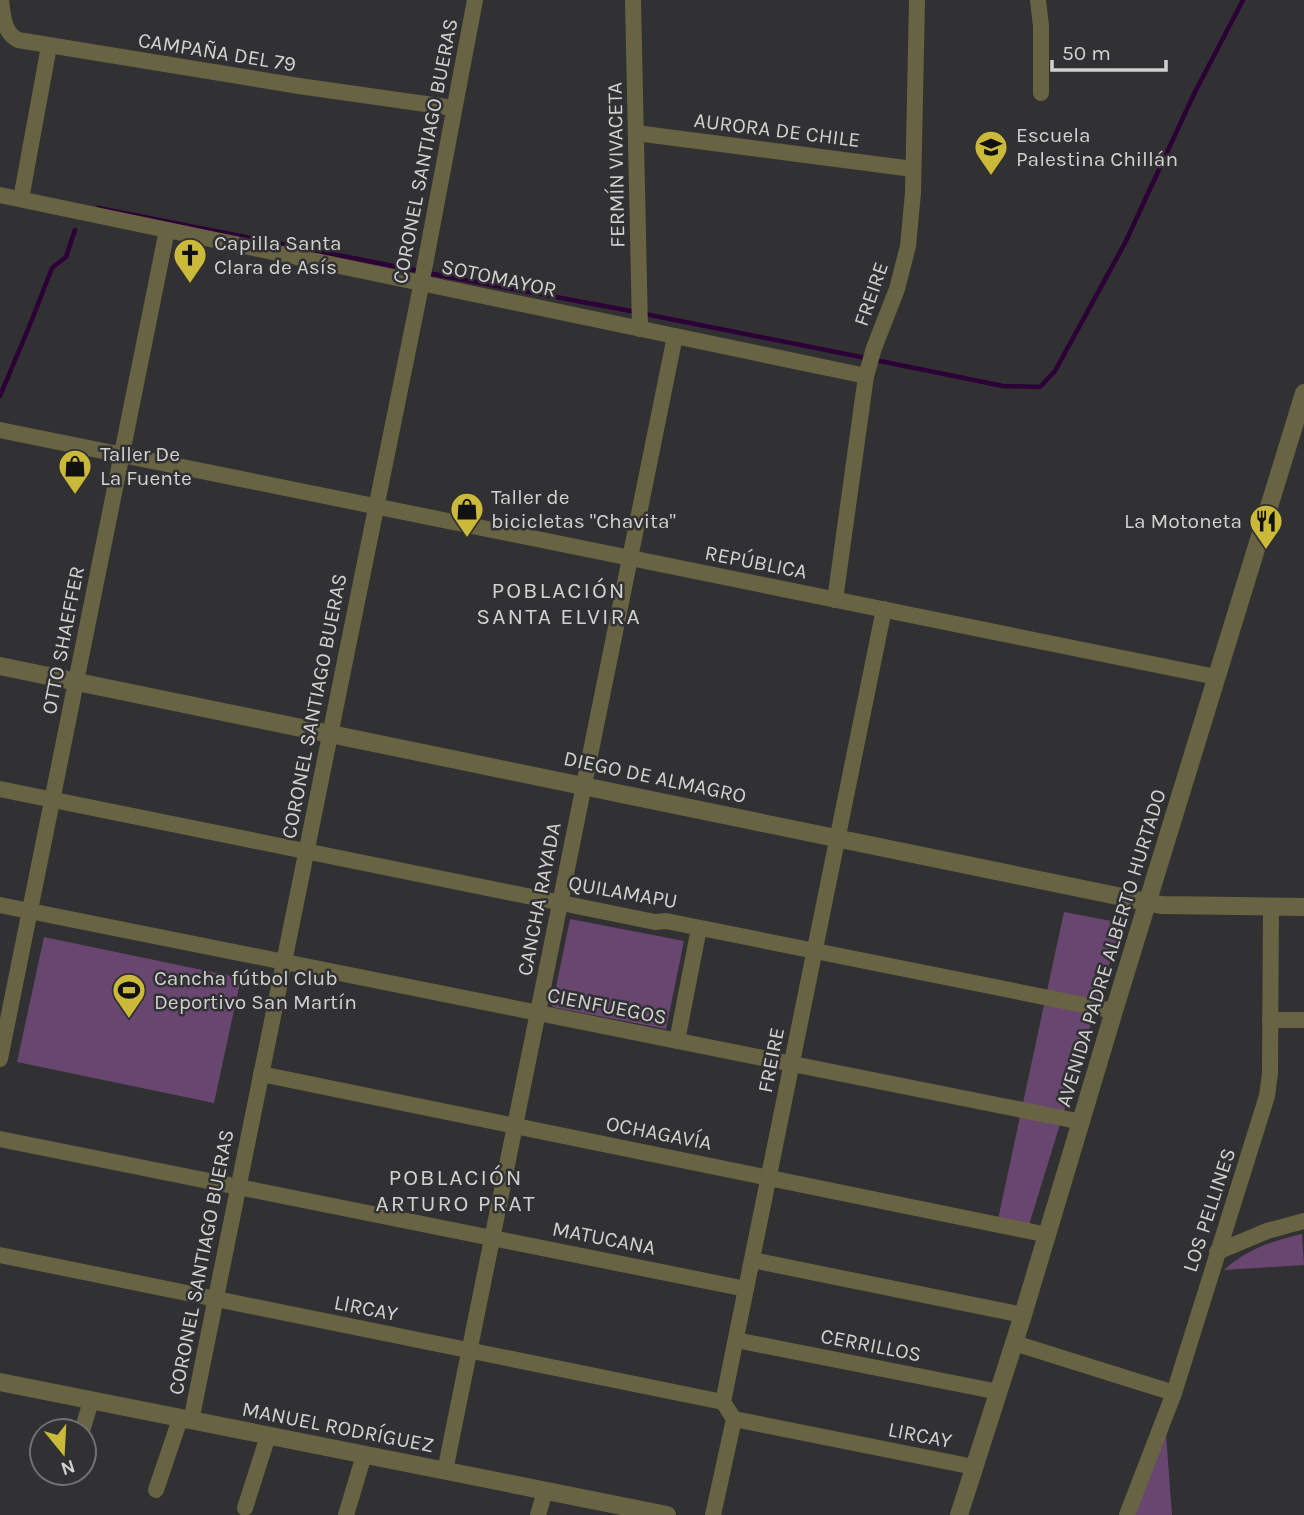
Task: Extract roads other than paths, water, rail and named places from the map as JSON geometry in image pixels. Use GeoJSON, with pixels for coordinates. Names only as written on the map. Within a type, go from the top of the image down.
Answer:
{"type":"FeatureCollection","features":[{"type":"Feature","properties":{"kind":"street","name":"CORONEL SANTIAGO BUERAS"},"geometry":{"type":"LineString","coordinates":[[156,1490],[185,1420],[215,1299],[422,280],[475,0]]}},
{"type":"Feature","properties":{"kind":"street","name":"FERMÍN VIVACETA"},"geometry":{"type":"LineString","coordinates":[[633,0],[640,316]]}},
{"type":"Feature","properties":{"kind":"street","name":"FREIRE"},"geometry":{"type":"LineString","coordinates":[[835,600],[870,362],[904,268],[912,220],[917,0]]}},
{"type":"Feature","properties":{"kind":"street"},"geometry":{"type":"LineString","coordinates":[[1038,0],[1041,26],[1041,93]]}},
{"type":"Feature","properties":{"kind":"street","name":"CAMPAÑA DEL 79"},"geometry":{"type":"LineString","coordinates":[[1,2],[5,24],[11,36],[18,40],[286,84],[454,108]]}},
{"type":"Feature","properties":{"kind":"street"},"geometry":{"type":"LineString","coordinates":[[21,199],[49,46]]}},
{"type":"Feature","properties":{"kind":"street","name":"AURORA DE CHILE"},"geometry":{"type":"LineString","coordinates":[[636,133],[914,169]]}},
{"type":"Feature","properties":{"kind":"street","name":"SOTOMAYOR"},"geometry":{"type":"LineString","coordinates":[[0,195],[422,280],[640,316],[675,336],[870,362]]}},
{"type":"Feature","properties":{"kind":"street","name":"OTTO SHAEFFER"},"geometry":{"type":"LineString","coordinates":[[0,1059],[4,1023],[30,911],[167,230]]}},
{"type":"Feature","properties":{"kind":"street","name":"CANCHA RAYADA"},"geometry":{"type":"LineString","coordinates":[[445,1471],[675,336]]}},
{"type":"Feature","properties":{"kind":"street","name":"AVENIDA PADRE ALBERTO HURTADO"},"geometry":{"type":"LineString","coordinates":[[959,1515],[1048,1235],[1304,393]]}},
{"type":"Feature","properties":{"kind":"street","name":"REPÚBLICA"},"geometry":{"type":"LineString","coordinates":[[0,430],[1216,677]]}},
{"type":"Feature","properties":{"kind":"street","name":"FREIRE"},"geometry":{"type":"LineString","coordinates":[[723,1402],[884,609]]}},
{"type":"Feature","properties":{"kind":"street","name":"DIEGO DE ALMAGRO"},"geometry":{"type":"LineString","coordinates":[[0,666],[1149,902],[1174,906],[1304,907]]}},
{"type":"Feature","properties":{"kind":"street","name":"QUILAMAPU"},"geometry":{"type":"LineString","coordinates":[[0,789],[655,922],[666,921],[1114,1011]]}},
{"type":"Feature","properties":{"kind":"street","name":"CIENFUEGOS"},"geometry":{"type":"LineString","coordinates":[[0,905],[1082,1122]]}},
{"type":"Feature","properties":{"kind":"street","name":"LOS PELLINES"},"geometry":{"type":"LineString","coordinates":[[1127,1515],[1174,1393],[1267,1097],[1270,1073],[1271,907]]}},
{"type":"Feature","properties":{"kind":"street"},"geometry":{"type":"LineString","coordinates":[[677,1041],[699,928]]}},
{"type":"Feature","properties":{"kind":"street"},"geometry":{"type":"LineString","coordinates":[[1270,1020],[1304,1020]]}},
{"type":"Feature","properties":{"kind":"street","name":"OCHAGAVÍA"},"geometry":{"type":"LineString","coordinates":[[261,1074],[1048,1235]]}},
{"type":"Feature","properties":{"kind":"street","name":"MATUCANA"},"geometry":{"type":"LineString","coordinates":[[0,1139],[746,1289]]}},
{"type":"Feature","properties":{"kind":"street"},"geometry":{"type":"LineString","coordinates":[[1217,1252],[1267,1231],[1304,1221]]}},
{"type":"Feature","properties":{"kind":"street","name":"LIRCAY"},"geometry":{"type":"LineString","coordinates":[[0,1255],[723,1402]]}},
{"type":"Feature","properties":{"kind":"street"},"geometry":{"type":"LineString","coordinates":[[752,1260],[1023,1315]]}},
{"type":"Feature","properties":{"kind":"street","name":"CERRILLOS"},"geometry":{"type":"LineString","coordinates":[[736,1340],[999,1392]]}},
{"type":"Feature","properties":{"kind":"street"},"geometry":{"type":"LineString","coordinates":[[1014,1343],[1174,1393]]}},
{"type":"Feature","properties":{"kind":"street","name":"MANUEL RODRÍGUEZ"},"geometry":{"type":"LineString","coordinates":[[1,1387],[91,1401],[667,1515]]}},
{"type":"Feature","properties":{"kind":"street"},"geometry":{"type":"LineString","coordinates":[[86,1417],[91,1401]]}},
{"type":"Feature","properties":{"kind":"street"},"geometry":{"type":"LineString","coordinates":[[713,1515],[734,1419],[723,1402]]}},
{"type":"Feature","properties":{"kind":"street","name":"LIRCAY"},"geometry":{"type":"LineString","coordinates":[[734,1419],[974,1467]]}},
{"type":"Feature","properties":{"kind":"street"},"geometry":{"type":"LineString","coordinates":[[245,1508],[268,1436]]}},
{"type":"Feature","properties":{"kind":"street"},"geometry":{"type":"LineString","coordinates":[[346,1515],[364,1455]]}},
{"type":"Feature","properties":{"kind":"street"},"geometry":{"type":"LineString","coordinates":[[538,1515],[545,1491]]}},
{"type":"Feature","properties":{"kind":"waterway"},"geometry":{"type":"LineString","coordinates":[[875,360],[1003,386],[1040,387],[1055,371],[1125,243],[1194,94],[1243,0]]}},
{"type":"Feature","properties":{"kind":"waterway"},"geometry":{"type":"LineString","coordinates":[[98,208],[419,271]]}},
{"type":"Feature","properties":{"kind":"waterway"},"geometry":{"type":"LineString","coordinates":[[0,396],[52,268],[66,257],[75,230]]}},
{"type":"Feature","properties":{"kind":"waterway"},"geometry":{"type":"LineString","coordinates":[[428,273],[636,312]]}},
{"type":"Feature","properties":{"kind":"waterway"},"geometry":{"type":"LineString","coordinates":[[645,314],[866,358]]}},
{"type":"Feature","properties":{"kind":"place","name":"Escuela Palestina Chillán"},"geometry":{"type":"Point","coordinates":[991,177]}},
{"type":"Feature","properties":{"kind":"place","name":"Capilla Santa Clara de Asís"},"geometry":{"type":"Point","coordinates":[190,285]}},
{"type":"Feature","properties":{"kind":"place","name":"Taller De La Fuente"},"geometry":{"type":"Point","coordinates":[75,496]}},
{"type":"Feature","properties":{"kind":"place","name":"Taller de bicicletas \"Chavita\""},"geometry":{"type":"Point","coordinates":[467,539]}},
{"type":"Feature","properties":{"kind":"place","name":"La Motoneta"},"geometry":{"type":"Point","coordinates":[1266,551]}},
{"type":"Feature","properties":{"kind":"place","name":"Cancha fútbol Club Deportivo San Martín"},"geometry":{"type":"Point","coordinates":[129,1020]}},
{"type":"Feature","properties":{"kind":"district","name":"POBLACIÓN SANTA ELVIRA"},"geometry":{"type":"Point","coordinates":[559,603]}},
{"type":"Feature","properties":{"kind":"district","name":"POBLACIÓN ARTURO PRAT"},"geometry":{"type":"Point","coordinates":[456,1190]}}]}
